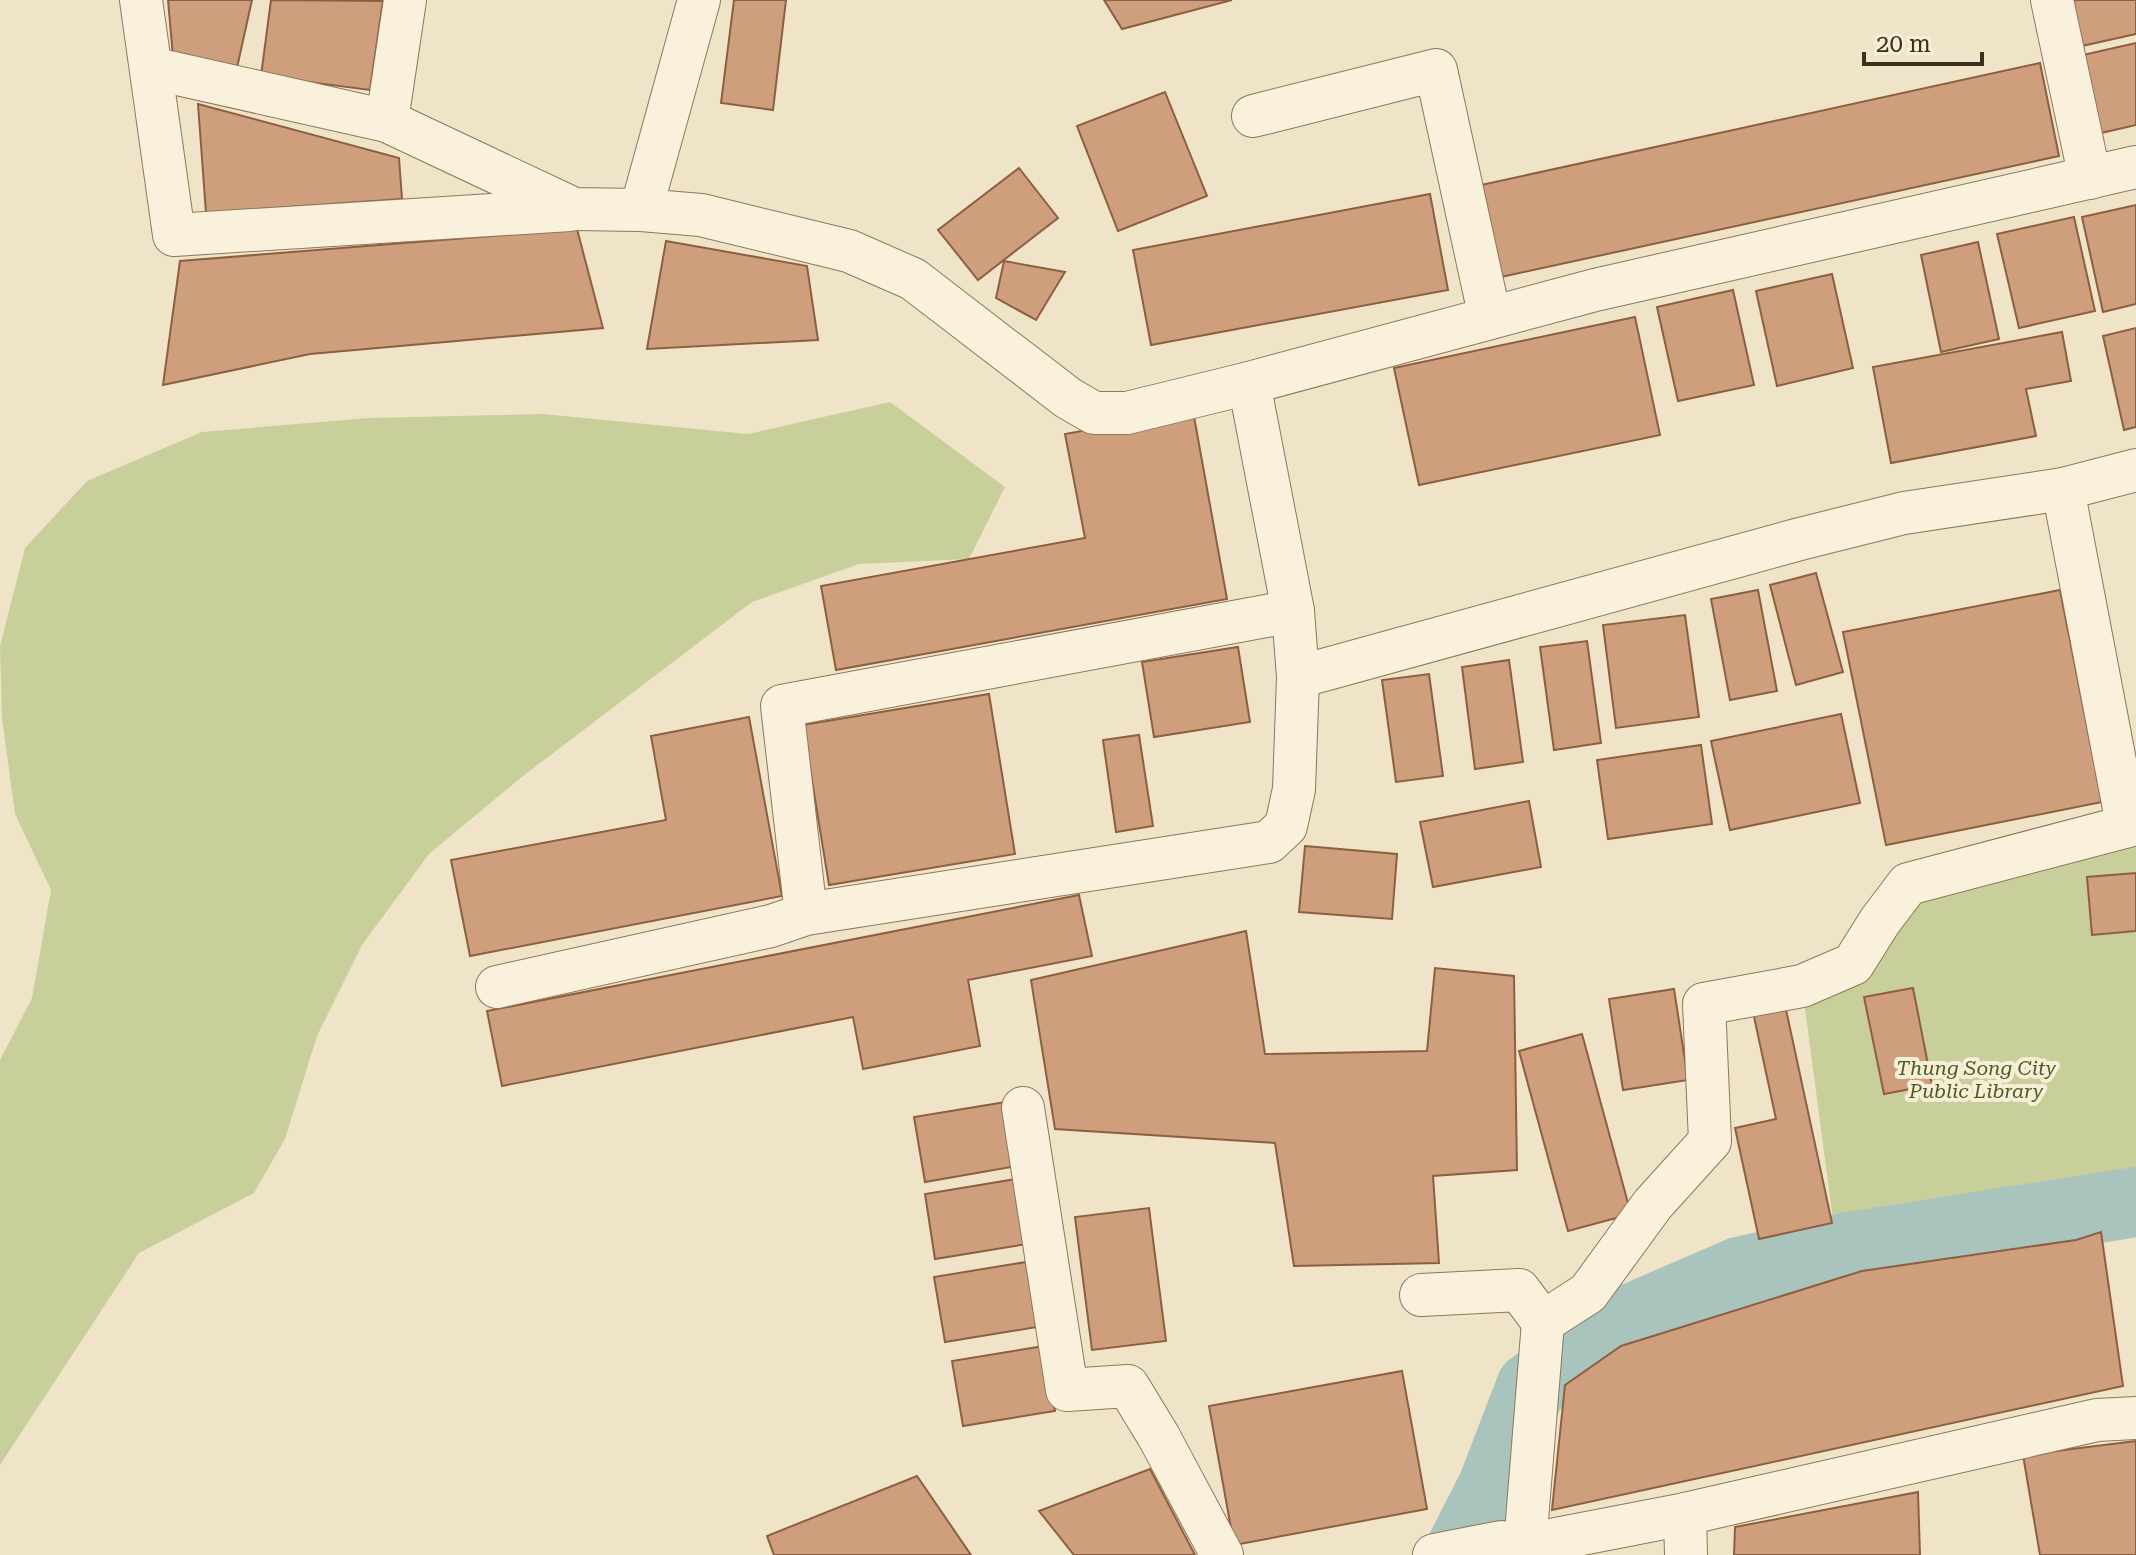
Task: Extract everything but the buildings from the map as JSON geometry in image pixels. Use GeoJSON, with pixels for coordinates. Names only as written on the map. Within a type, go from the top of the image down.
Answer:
{"type":"FeatureCollection","features":[{"type":"Feature","properties":{"kind":"street"},"geometry":{"type":"LineString","coordinates":[[141,0],[174,235],[574,209],[701,215],[849,251],[913,279],[1068,398],[1094,413],[1127,413],[1595,290],[2136,167]]}},
{"type":"Feature","properties":{"kind":"street"},"geometry":{"type":"LineString","coordinates":[[387,121],[405,0]]}},
{"type":"Feature","properties":{"kind":"street"},"geometry":{"type":"LineString","coordinates":[[641,210],[699,0]]}},
{"type":"Feature","properties":{"kind":"street"},"geometry":{"type":"LineString","coordinates":[[2052,0],[2090,178]]}},
{"type":"Feature","properties":{"kind":"street"},"geometry":{"type":"LineString","coordinates":[[151,68],[387,121],[574,209]]}},
{"type":"Feature","properties":{"kind":"street"},"geometry":{"type":"LineString","coordinates":[[1253,116],[1436,70],[1490,318]]}},
{"type":"Feature","properties":{"kind":"street"},"geometry":{"type":"LineString","coordinates":[[497,987],[771,926],[806,914],[1269,842],[1286,826],[1294,789],[1298,677],[1293,611],[1249,383]]}},
{"type":"Feature","properties":{"kind":"street"},"geometry":{"type":"LineString","coordinates":[[1298,677],[1904,513],[2063,489],[2136,470]]}},
{"type":"Feature","properties":{"kind":"street"},"geometry":{"type":"LineString","coordinates":[[1541,1336],[1588,1293],[1653,1204],[1710,1141],[1704,1004],[1802,986],[1853,964],[1908,884],[2132,824],[2063,489]]}},
{"type":"Feature","properties":{"kind":"street"},"geometry":{"type":"LineString","coordinates":[[806,914],[782,706],[1293,611]]}},
{"type":"Feature","properties":{"kind":"street"},"geometry":{"type":"LineString","coordinates":[[1023,1108],[1067,1390],[1128,1386],[1222,1555]]}},
{"type":"Feature","properties":{"kind":"street"},"geometry":{"type":"LineString","coordinates":[[1421,1295],[1519,1290],[1541,1336],[1535,1429],[1513,1544]]}},
{"type":"Feature","properties":{"kind":"street"},"geometry":{"type":"LineString","coordinates":[[1434,1555],[1685,1514],[2097,1420],[2136,1418]]}},
{"type":"Feature","properties":{"kind":"street"},"geometry":{"type":"LineString","coordinates":[[1685,1514],[1686,1555]]}},
{"type":"Feature","properties":{"kind":"green space"},"geometry":{"type":"Polygon","coordinates":[[[890,402],[1005,487],[969,559],[859,564],[752,602],[523,776],[429,854],[362,945],[317,1036],[285,1139],[254,1193],[139,1253],[0,1465],[0,1060],[32,998],[51,890],[15,814],[2,718],[0,646],[25,548],[87,481],[202,432],[368,418],[543,414],[748,434],[890,402]]]}},
{"type":"Feature","properties":{"kind":"green space","name":"Thung Song City Public Library"},"geometry":{"type":"Polygon","coordinates":[[[2136,824],[2136,1223],[1839,1265],[1802,986],[1908,884],[2136,824]]]}},
{"type":"Feature","properties":{"kind":"waterway"},"geometry":{"type":"LineString","coordinates":[[1458,1555],[1493,1486],[1531,1387],[1626,1321],[1739,1272],[1849,1247],[2136,1202]]}}]}
